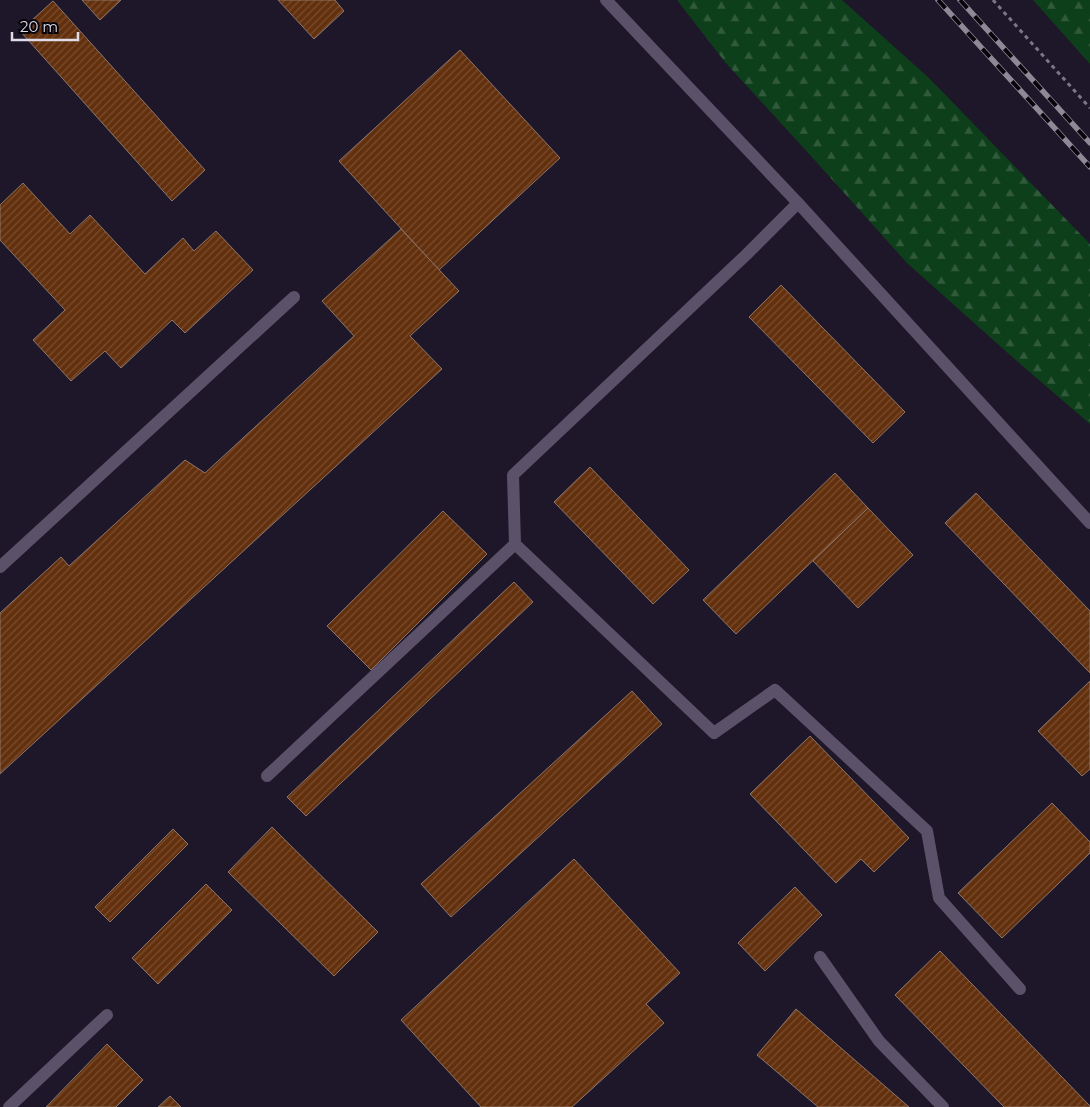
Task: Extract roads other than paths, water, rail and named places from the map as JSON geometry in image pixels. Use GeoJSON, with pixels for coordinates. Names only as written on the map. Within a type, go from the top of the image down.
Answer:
{"type":"FeatureCollection","features":[{"type":"Feature","properties":{"kind":"street"},"geometry":{"type":"LineString","coordinates":[[606,0],[798,203],[1090,523]]}},
{"type":"Feature","properties":{"kind":"street"},"geometry":{"type":"LineString","coordinates":[[798,203],[746,255],[513,475],[516,544],[714,733],[776,690],[927,831],[939,898],[1020,989]]}},
{"type":"Feature","properties":{"kind":"street"},"geometry":{"type":"LineString","coordinates":[[0,567],[294,296]]}},
{"type":"Feature","properties":{"kind":"street"},"geometry":{"type":"LineString","coordinates":[[267,776],[516,544]]}},
{"type":"Feature","properties":{"kind":"street"},"geometry":{"type":"LineString","coordinates":[[820,957],[880,1041],[943,1107]]}},
{"type":"Feature","properties":{"kind":"street"},"geometry":{"type":"LineString","coordinates":[[9,1107],[107,1015]]}},
{"type":"Feature","properties":{"kind":"railway"},"geometry":{"type":"LineString","coordinates":[[938,0],[1090,167]]}},
{"type":"Feature","properties":{"kind":"railway"},"geometry":{"type":"LineString","coordinates":[[960,0],[1090,143]]}}]}
